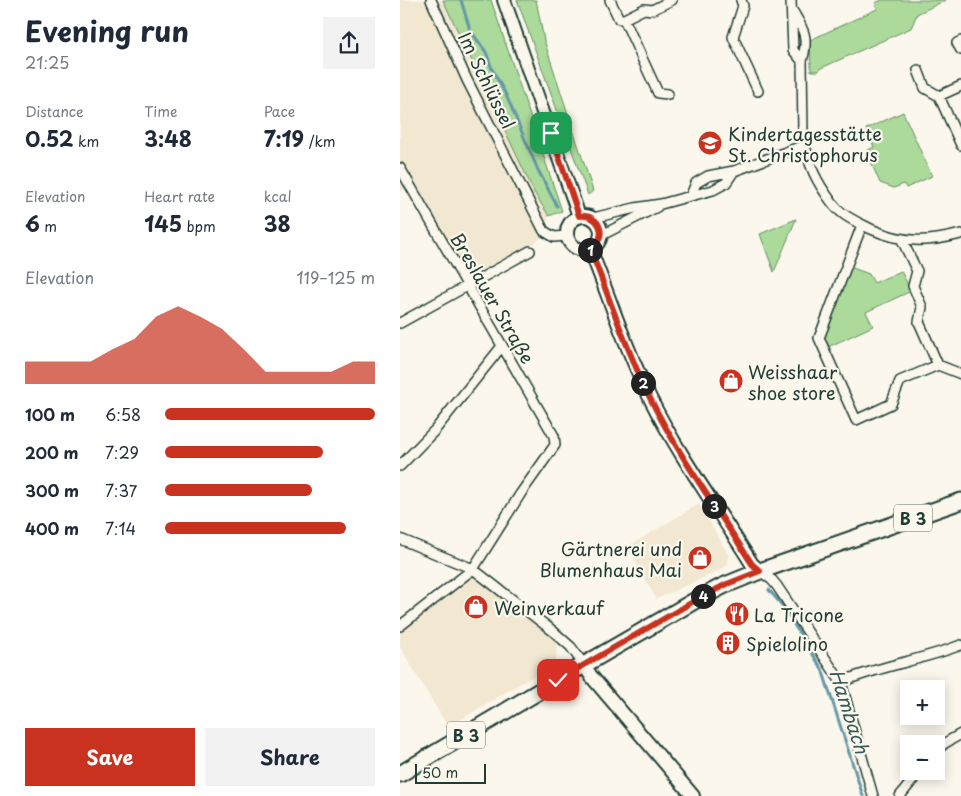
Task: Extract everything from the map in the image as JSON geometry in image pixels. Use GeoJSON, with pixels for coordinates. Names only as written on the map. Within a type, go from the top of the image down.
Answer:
{"type":"FeatureCollection","features":[{"type":"Feature","properties":{"kind":"main road","name":"B 3"},"geometry":{"type":"LineString","coordinates":[[400,774],[584,665],[727,584],[961,501]]}},
{"type":"Feature","properties":{"kind":"street","name":"Im Schlüssel"},"geometry":{"type":"LineString","coordinates":[[431,0],[467,80],[544,231],[554,237],[567,236]]}},
{"type":"Feature","properties":{"kind":"street"},"geometry":{"type":"LineString","coordinates":[[504,0],[579,216]]}},
{"type":"Feature","properties":{"kind":"street"},"geometry":{"type":"LineString","coordinates":[[610,0],[620,20],[644,9],[652,10],[672,0]]}},
{"type":"Feature","properties":{"kind":"street"},"geometry":{"type":"LineString","coordinates":[[741,0],[743,6],[733,37],[758,91]]}},
{"type":"Feature","properties":{"kind":"street"},"geometry":{"type":"LineString","coordinates":[[791,0],[792,10],[805,31],[805,53],[802,61],[803,134],[805,145],[809,164],[830,200],[840,212],[862,225],[902,240],[920,241],[961,234]]}},
{"type":"Feature","properties":{"kind":"street"},"geometry":{"type":"LineString","coordinates":[[624,19],[658,93],[668,94]]}},
{"type":"Feature","properties":{"kind":"street"},"geometry":{"type":"LineString","coordinates":[[961,41],[957,43],[961,50]]}},
{"type":"Feature","properties":{"kind":"street"},"geometry":{"type":"LineString","coordinates":[[918,70],[925,88],[939,96],[961,145]]}},
{"type":"Feature","properties":{"kind":"street"},"geometry":{"type":"LineString","coordinates":[[939,96],[961,86]]}},
{"type":"Feature","properties":{"kind":"street"},"geometry":{"type":"LineString","coordinates":[[691,195],[694,187],[701,180],[717,174],[734,171],[805,145]]}},
{"type":"Feature","properties":{"kind":"street","name":"Breslauer Straße"},"geometry":{"type":"LineString","coordinates":[[400,168],[404,184],[467,286],[554,436],[555,445],[473,569]]}},
{"type":"Feature","properties":{"kind":"street"},"geometry":{"type":"LineString","coordinates":[[593,218],[661,204],[722,186],[729,180],[734,171]]}},
{"type":"Feature","properties":{"kind":"street"},"geometry":{"type":"LineString","coordinates":[[602,235],[661,204]]}},
{"type":"Feature","properties":{"kind":"street"},"geometry":{"type":"LineString","coordinates":[[579,216],[593,218],[600,225],[602,235],[598,244],[590,249],[584,250],[573,246],[567,236],[568,226],[579,216]]}},
{"type":"Feature","properties":{"kind":"street"},"geometry":{"type":"LineString","coordinates":[[862,225],[820,338],[856,420],[891,404],[900,381],[938,365],[961,374]]}},
{"type":"Feature","properties":{"kind":"street"},"geometry":{"type":"LineString","coordinates":[[902,240],[916,271],[913,286],[922,307],[919,322],[938,365]]}},
{"type":"Feature","properties":{"kind":"street"},"geometry":{"type":"LineString","coordinates":[[590,249],[620,330],[650,398],[701,486],[752,564],[777,586],[841,682],[873,796]]}},
{"type":"Feature","properties":{"kind":"street"},"geometry":{"type":"LineString","coordinates":[[400,323],[530,251]]}},
{"type":"Feature","properties":{"kind":"street"},"geometry":{"type":"LineString","coordinates":[[400,466],[435,430],[502,346]]}},
{"type":"Feature","properties":{"kind":"street"},"geometry":{"type":"LineString","coordinates":[[400,539],[473,569],[553,631],[571,647],[591,676],[693,796]]}},
{"type":"Feature","properties":{"kind":"street"},"geometry":{"type":"LineString","coordinates":[[400,626],[473,569]]}},
{"type":"Feature","properties":{"kind":"street"},"geometry":{"type":"LineString","coordinates":[[841,682],[867,672],[934,655],[961,645]]}},
{"type":"Feature","properties":{"kind":"street"},"geometry":{"type":"LineString","coordinates":[[945,743],[961,734]]}},
{"type":"Feature","properties":{"kind":"street"},"geometry":{"type":"LineString","coordinates":[[900,796],[913,780]]}},
{"type":"Feature","properties":{"kind":"shaded area"},"geometry":{"type":"Polygon","coordinates":[[[400,0],[443,0],[535,194],[549,216],[541,238],[531,246],[504,258],[468,280],[413,183],[400,191],[400,0]]]}},
{"type":"Feature","properties":{"kind":"shaded area"},"geometry":{"type":"Polygon","coordinates":[[[699,504],[729,556],[728,564],[721,570],[656,599],[627,547],[699,504]]]}},
{"type":"Feature","properties":{"kind":"shaded area"},"geometry":{"type":"Polygon","coordinates":[[[474,571],[557,640],[556,662],[448,727],[400,647],[400,632],[447,597],[474,571]]]}},
{"type":"Feature","properties":{"kind":"green space"},"geometry":{"type":"Polygon","coordinates":[[[443,0],[491,0],[562,211],[549,216],[535,194],[443,0]]]}},
{"type":"Feature","properties":{"kind":"green space"},"geometry":{"type":"Polygon","coordinates":[[[517,0],[536,0],[544,40],[593,191],[588,195],[517,0]]]}},
{"type":"Feature","properties":{"kind":"green space"},"geometry":{"type":"Polygon","coordinates":[[[882,0],[946,0],[917,14],[911,28],[819,69],[819,71],[811,71],[810,40],[877,9],[875,3],[882,0]]]}},
{"type":"Feature","properties":{"kind":"green space"},"geometry":{"type":"Polygon","coordinates":[[[903,112],[932,176],[906,188],[904,184],[894,188],[880,183],[866,151],[874,147],[866,129],[903,112]]]}},
{"type":"Feature","properties":{"kind":"green space"},"geometry":{"type":"Polygon","coordinates":[[[796,219],[774,272],[760,234],[796,219]]]}},
{"type":"Feature","properties":{"kind":"green space"},"geometry":{"type":"Polygon","coordinates":[[[850,267],[869,274],[874,283],[901,271],[911,291],[866,312],[873,326],[828,347],[823,337],[850,267]]]}},
{"type":"Feature","properties":{"kind":"waterway","name":"Hambach"},"geometry":{"type":"LineString","coordinates":[[461,0],[470,30],[486,52],[538,170],[557,206]]}},
{"type":"Feature","properties":{"kind":"waterway","name":"Hambach"},"geometry":{"type":"LineString","coordinates":[[769,590],[781,604],[822,669],[863,796]]}},
{"type":"Feature","properties":{"kind":"place","name":"Kindertagesstätte St. Christophorus"},"geometry":{"type":"Point","coordinates":[710,143]}},
{"type":"Feature","properties":{"kind":"place","name":"Weisshaar shoe store"},"geometry":{"type":"Point","coordinates":[731,381]}},
{"type":"Feature","properties":{"kind":"place","name":"Gärtnerei und Blumenhaus Mai"},"geometry":{"type":"Point","coordinates":[700,558]}},
{"type":"Feature","properties":{"kind":"place","name":"Weinverkauf"},"geometry":{"type":"Point","coordinates":[476,607]}},
{"type":"Feature","properties":{"kind":"place","name":"La Tricone"},"geometry":{"type":"Point","coordinates":[737,614]}},
{"type":"Feature","properties":{"kind":"place","name":"Spielolino"},"geometry":{"type":"Point","coordinates":[728,643]}},
{"type":"Feature","properties":{"kind":"route"},"geometry":{"type":"LineString","coordinates":[[551,133],[579,216],[584,215],[593,218],[600,225],[602,235],[598,244],[590,249],[620,330],[650,398],[701,486],[752,564],[760,571],[727,584],[696,600],[558,680]]}}]}
